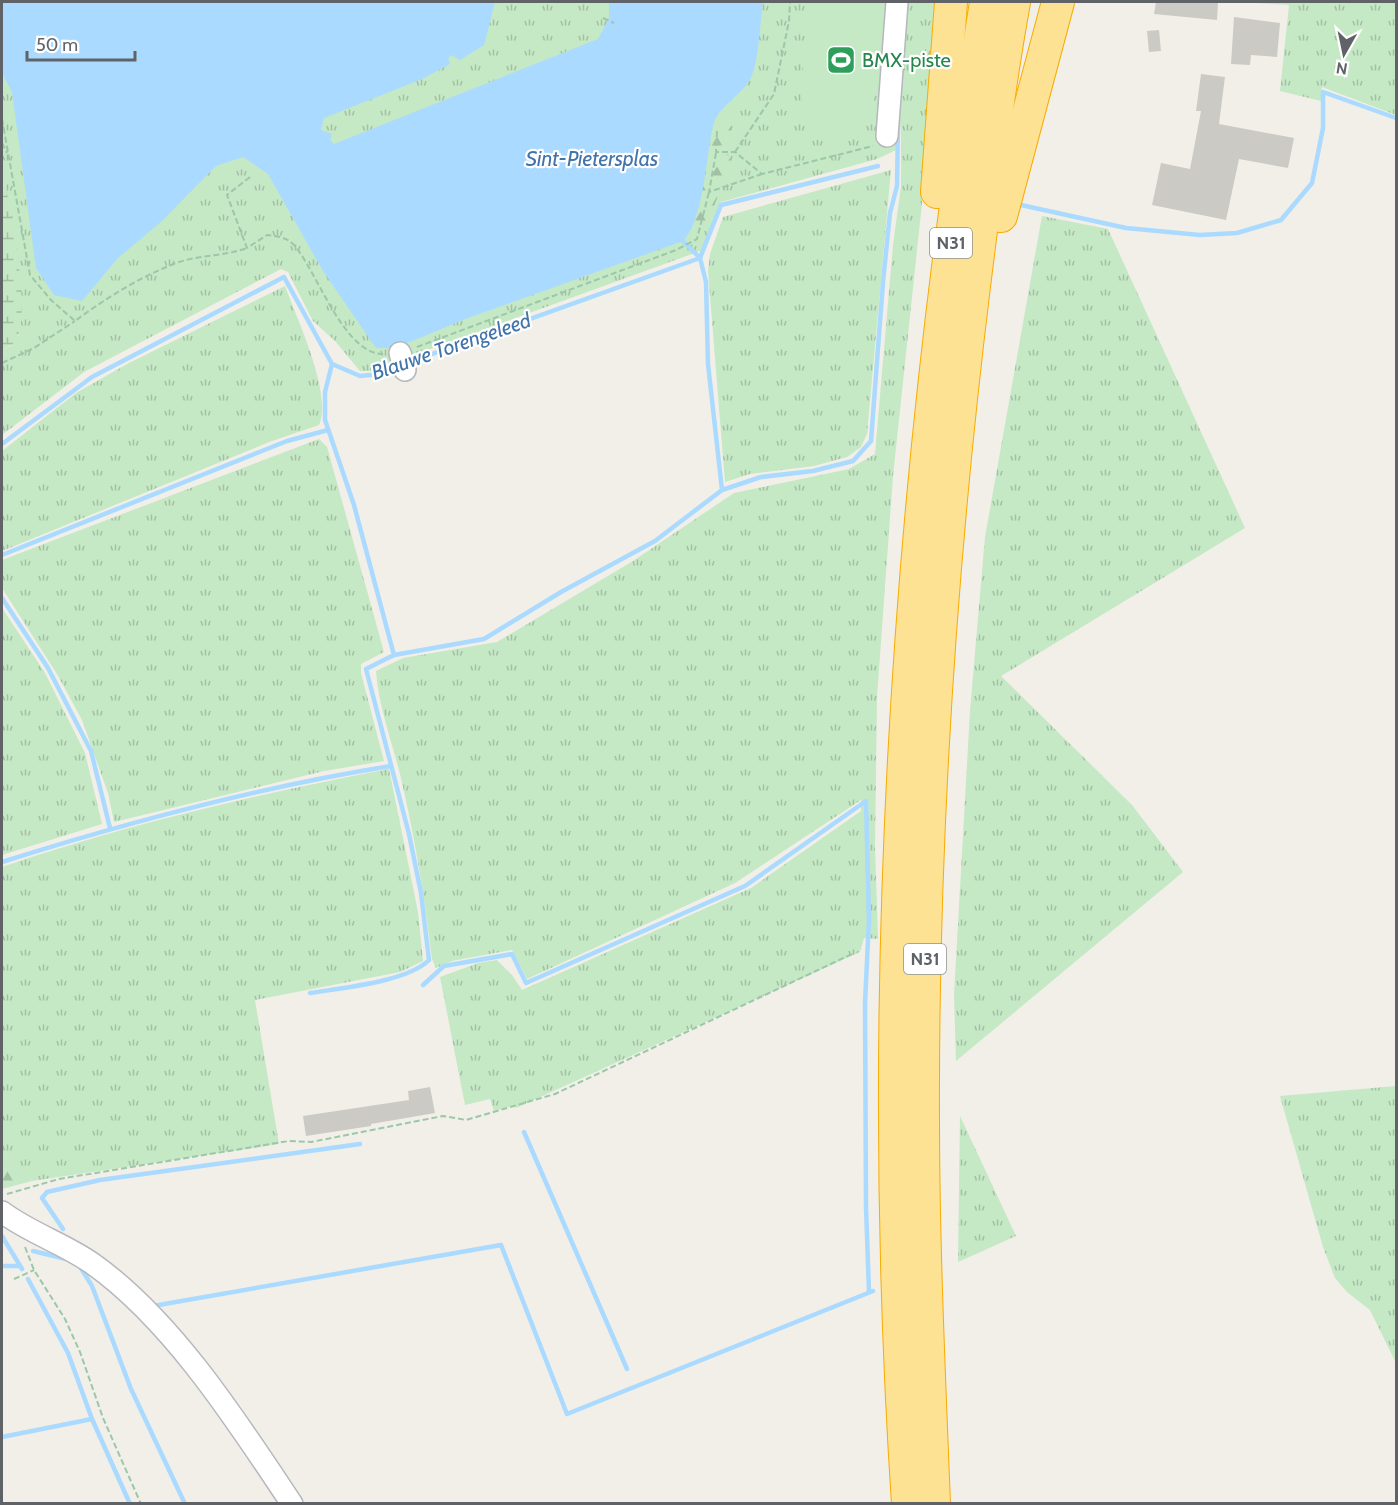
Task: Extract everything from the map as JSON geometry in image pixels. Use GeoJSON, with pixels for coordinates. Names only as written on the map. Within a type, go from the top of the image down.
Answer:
{"type":"FeatureCollection","features":[{"type":"Feature","properties":{"kind":"highway"},"geometry":{"type":"LineString","coordinates":[[924,486],[922,364],[951,2]]}},
{"type":"Feature","properties":{"kind":"highway","name":"N31"},"geometry":{"type":"LineString","coordinates":[[908,1503],[899,1325],[895,1126],[897,915],[907,702],[924,486],[957,193],[986,2]]}},
{"type":"Feature","properties":{"kind":"highway","name":"N31"},"geometry":{"type":"LineString","coordinates":[[934,1503],[923,1140],[926,922],[935,704],[958,414],[1000,80],[1014,2]]}},
{"type":"Feature","properties":{"kind":"highway"},"geometry":{"type":"LineString","coordinates":[[973,300],[988,282],[1007,187],[1058,2]]}},
{"type":"Feature","properties":{"kind":"street"},"geometry":{"type":"LineString","coordinates":[[887,136],[897,2]]}},
{"type":"Feature","properties":{"kind":"street"},"geometry":{"type":"LineString","coordinates":[[14,1220],[92,1263],[131,1296],[204,1378],[292,1503]]}},
{"type":"Feature","properties":{"kind":"path"},"geometry":{"type":"LineString","coordinates":[[735,152],[774,94],[789,21],[790,2]]}},
{"type":"Feature","properties":{"kind":"path"},"geometry":{"type":"LineString","coordinates":[[603,18],[614,23]]}},
{"type":"Feature","properties":{"kind":"path"},"geometry":{"type":"LineString","coordinates":[[2,119],[30,275],[51,300],[75,321]]}},
{"type":"Feature","properties":{"kind":"path"},"geometry":{"type":"LineString","coordinates":[[2,363],[34,348],[141,280],[181,262],[230,254],[247,248],[267,235],[280,236],[292,244],[336,316],[351,335],[369,350],[403,362],[676,250],[697,239],[709,192],[717,131]]}},
{"type":"Feature","properties":{"kind":"path"},"geometry":{"type":"LineString","coordinates":[[709,192],[762,174],[876,145],[887,136]]}},
{"type":"Feature","properties":{"kind":"path"},"geometry":{"type":"LineString","coordinates":[[2,143],[10,158]]}},
{"type":"Feature","properties":{"kind":"path"},"geometry":{"type":"LineString","coordinates":[[716,152],[735,152],[762,174]]}},
{"type":"Feature","properties":{"kind":"path"},"geometry":{"type":"LineString","coordinates":[[247,248],[227,195],[250,177]]}},
{"type":"Feature","properties":{"kind":"path"},"geometry":{"type":"LineString","coordinates":[[2,1196],[59,1179],[289,1141],[311,1142],[443,1116],[466,1120],[555,1094],[854,953]]}},
{"type":"Feature","properties":{"kind":"path"},"geometry":{"type":"LineString","coordinates":[[14,1220],[24,1251],[68,1327],[102,1418],[141,1503]]}},
{"type":"Feature","properties":{"kind":"path"},"geometry":{"type":"LineString","coordinates":[[14,1279],[34,1270]]}},
{"type":"Feature","properties":{"kind":"green space"},"geometry":{"type":"Polygon","coordinates":[[[2,2],[936,2],[928,91],[927,156],[893,476],[877,697],[875,847],[878,939],[864,938],[860,952],[516,1108],[515,1105],[494,1111],[490,1099],[465,1105],[440,977],[478,963],[497,960],[512,975],[522,990],[751,888],[861,811],[861,800],[735,883],[527,979],[512,950],[452,961],[436,968],[432,959],[412,830],[400,773],[380,701],[376,671],[403,658],[497,642],[633,561],[734,493],[849,469],[875,454],[893,245],[901,186],[901,124],[896,150],[877,159],[721,202],[703,250],[370,371],[360,371],[335,341],[313,321],[288,272],[281,269],[84,372],[2,435],[2,350],[11,346],[19,335],[21,302],[14,237],[2,171],[2,2]]]}},
{"type":"Feature","properties":{"kind":"green space","name":"BMX-piste"},"geometry":{"type":"Polygon","coordinates":[[[812,2],[883,2],[879,72],[876,92],[865,124],[851,134],[810,141],[800,88],[812,2]]]}},
{"type":"Feature","properties":{"kind":"green space"},"geometry":{"type":"Polygon","coordinates":[[[1240,2],[1396,2],[1396,115],[1322,87],[1321,101],[1280,91],[1289,5],[1240,2]]]}},
{"type":"Feature","properties":{"kind":"green space"},"geometry":{"type":"Polygon","coordinates":[[[713,122],[730,124],[733,143],[723,147],[734,167],[725,178],[700,242],[690,234],[708,165],[713,122]]]}},
{"type":"Feature","properties":{"kind":"green space"},"geometry":{"type":"Polygon","coordinates":[[[891,170],[867,434],[861,447],[847,457],[814,466],[750,474],[725,482],[708,271],[710,254],[723,217],[891,170]]]}},
{"type":"Feature","properties":{"kind":"green space"},"geometry":{"type":"Polygon","coordinates":[[[2,171],[18,255],[22,302],[18,336],[12,345],[2,350],[2,171]]]}},
{"type":"Feature","properties":{"kind":"green space"},"geometry":{"type":"Polygon","coordinates":[[[1042,216],[1108,229],[1245,528],[1001,676],[1132,805],[1183,872],[956,1061],[954,995],[970,711],[985,537],[1042,216]]]}},
{"type":"Feature","properties":{"kind":"green space"},"geometry":{"type":"Polygon","coordinates":[[[285,286],[317,376],[322,411],[319,425],[272,441],[2,551],[2,451],[76,393],[129,363],[285,286]]]}},
{"type":"Feature","properties":{"kind":"green space"},"geometry":{"type":"Polygon","coordinates":[[[319,439],[327,447],[384,652],[361,664],[361,673],[384,761],[324,771],[114,822],[108,793],[82,720],[57,674],[2,588],[2,560],[319,439]]]}},
{"type":"Feature","properties":{"kind":"green space"},"geometry":{"type":"Polygon","coordinates":[[[2,608],[45,673],[85,753],[102,824],[2,855],[2,608]]]}},
{"type":"Feature","properties":{"kind":"green space"},"geometry":{"type":"Polygon","coordinates":[[[389,769],[418,912],[423,961],[400,972],[255,1000],[279,1144],[32,1181],[2,1152],[2,867],[97,837],[194,811],[389,769]]]}},
{"type":"Feature","properties":{"kind":"green space"},"geometry":{"type":"Polygon","coordinates":[[[1396,1086],[1396,1363],[1370,1310],[1347,1292],[1335,1278],[1323,1247],[1280,1096],[1396,1086]]]}},
{"type":"Feature","properties":{"kind":"green space"},"geometry":{"type":"Polygon","coordinates":[[[960,1116],[1016,1236],[958,1262],[960,1116]]]}},
{"type":"Feature","properties":{"kind":"green space"},"geometry":{"type":"Polygon","coordinates":[[[2,1152],[32,1181],[2,1189],[2,1152]]]}},
{"type":"Feature","properties":{"kind":"water","name":"Sint-Pietersplas"},"geometry":{"type":"Polygon","coordinates":[[[2,2],[495,2],[484,45],[460,60],[451,55],[448,59],[450,64],[422,79],[324,118],[321,130],[332,134],[330,140],[334,144],[598,39],[609,18],[609,2],[763,2],[758,49],[752,75],[744,88],[720,112],[713,126],[700,203],[696,218],[683,241],[468,318],[395,348],[376,348],[323,271],[268,174],[243,157],[216,166],[162,221],[118,258],[82,301],[54,295],[36,268],[12,92],[2,73],[2,2]]]}},
{"type":"Feature","properties":{"kind":"building"},"geometry":{"type":"Polygon","coordinates":[[[1156,2],[1218,2],[1217,20],[1154,14],[1156,2]]]}},
{"type":"Feature","properties":{"kind":"building"},"geometry":{"type":"Polygon","coordinates":[[[1234,17],[1280,23],[1277,57],[1251,55],[1250,65],[1231,64],[1234,17]]]}},
{"type":"Feature","properties":{"kind":"building"},"geometry":{"type":"Polygon","coordinates":[[[1159,30],[1161,51],[1149,52],[1147,31],[1159,30]]]}},
{"type":"Feature","properties":{"kind":"building"},"geometry":{"type":"Polygon","coordinates":[[[1201,74],[1225,77],[1219,124],[1294,138],[1288,168],[1239,159],[1226,220],[1152,205],[1161,163],[1190,169],[1201,111],[1196,111],[1201,74]]]}},
{"type":"Feature","properties":{"kind":"building"},"geometry":{"type":"Polygon","coordinates":[[[430,1087],[435,1113],[306,1136],[303,1116],[409,1100],[408,1091],[430,1087]]]}},
{"type":"Feature","properties":{"kind":"waterway","name":"Blauwe Torengeleed"},"geometry":{"type":"LineString","coordinates":[[1021,205],[1126,228],[1200,235],[1237,233],[1281,220],[1312,183],[1323,128],[1323,92],[1396,118]]}},
{"type":"Feature","properties":{"kind":"waterway"},"geometry":{"type":"LineString","coordinates":[[722,490],[761,477],[813,471],[853,461],[871,441],[890,213],[897,186],[898,127]]}},
{"type":"Feature","properties":{"kind":"waterway","name":"Blauwe Torengeleed"},"geometry":{"type":"LineString","coordinates":[[407,363],[700,258],[721,205],[878,166]]}},
{"type":"Feature","properties":{"kind":"waterway"},"geometry":{"type":"LineString","coordinates":[[394,655],[484,639],[561,592],[655,541],[722,490],[708,364],[706,282],[700,258],[683,241]]}},
{"type":"Feature","properties":{"kind":"waterway","name":"Blauwe Torengeleed"},"geometry":{"type":"LineString","coordinates":[[2,444],[92,377],[284,277],[332,364],[360,376],[379,374],[397,367]]}},
{"type":"Feature","properties":{"kind":"waterway"},"geometry":{"type":"LineString","coordinates":[[310,993],[390,979],[419,968],[429,960],[421,893],[409,834],[366,669],[394,655],[354,505],[325,420],[325,392],[332,364]]}},
{"type":"Feature","properties":{"kind":"waterway"},"geometry":{"type":"LineString","coordinates":[[2,555],[287,441],[328,430]]}},
{"type":"Feature","properties":{"kind":"waterway"},"geometry":{"type":"LineString","coordinates":[[2,598],[48,668],[91,751],[110,828]]}},
{"type":"Feature","properties":{"kind":"waterway"},"geometry":{"type":"LineString","coordinates":[[2,862],[98,833],[243,795],[391,766]]}},
{"type":"Feature","properties":{"kind":"waterway"},"geometry":{"type":"LineString","coordinates":[[423,985],[444,966],[512,954],[526,983],[745,886],[866,801],[869,919],[865,1003],[866,1207],[869,1292]]}},
{"type":"Feature","properties":{"kind":"waterway"},"geometry":{"type":"LineString","coordinates":[[524,1132],[627,1369]]}},
{"type":"Feature","properties":{"kind":"waterway"},"geometry":{"type":"LineString","coordinates":[[63,1229],[42,1198],[47,1192],[100,1180],[360,1144]]}},
{"type":"Feature","properties":{"kind":"waterway"},"geometry":{"type":"LineString","coordinates":[[2,1236],[22,1269]]}},
{"type":"Feature","properties":{"kind":"waterway"},"geometry":{"type":"LineString","coordinates":[[153,1306],[501,1245],[567,1414],[873,1291]]}},
{"type":"Feature","properties":{"kind":"waterway"},"geometry":{"type":"LineString","coordinates":[[33,1251],[66,1259]]}},
{"type":"Feature","properties":{"kind":"waterway"},"geometry":{"type":"LineString","coordinates":[[79,1265],[92,1286],[131,1389],[185,1504]]}},
{"type":"Feature","properties":{"kind":"waterway"},"geometry":{"type":"LineString","coordinates":[[2,1266],[20,1266]]}},
{"type":"Feature","properties":{"kind":"waterway"},"geometry":{"type":"LineString","coordinates":[[28,1279],[68,1353],[92,1419],[130,1504]]}},
{"type":"Feature","properties":{"kind":"waterway"},"geometry":{"type":"LineString","coordinates":[[2,1437],[92,1419]]}},
{"type":"Feature","properties":{"kind":"place","name":"BMX-piste"},"geometry":{"type":"Point","coordinates":[841,60]}}]}
